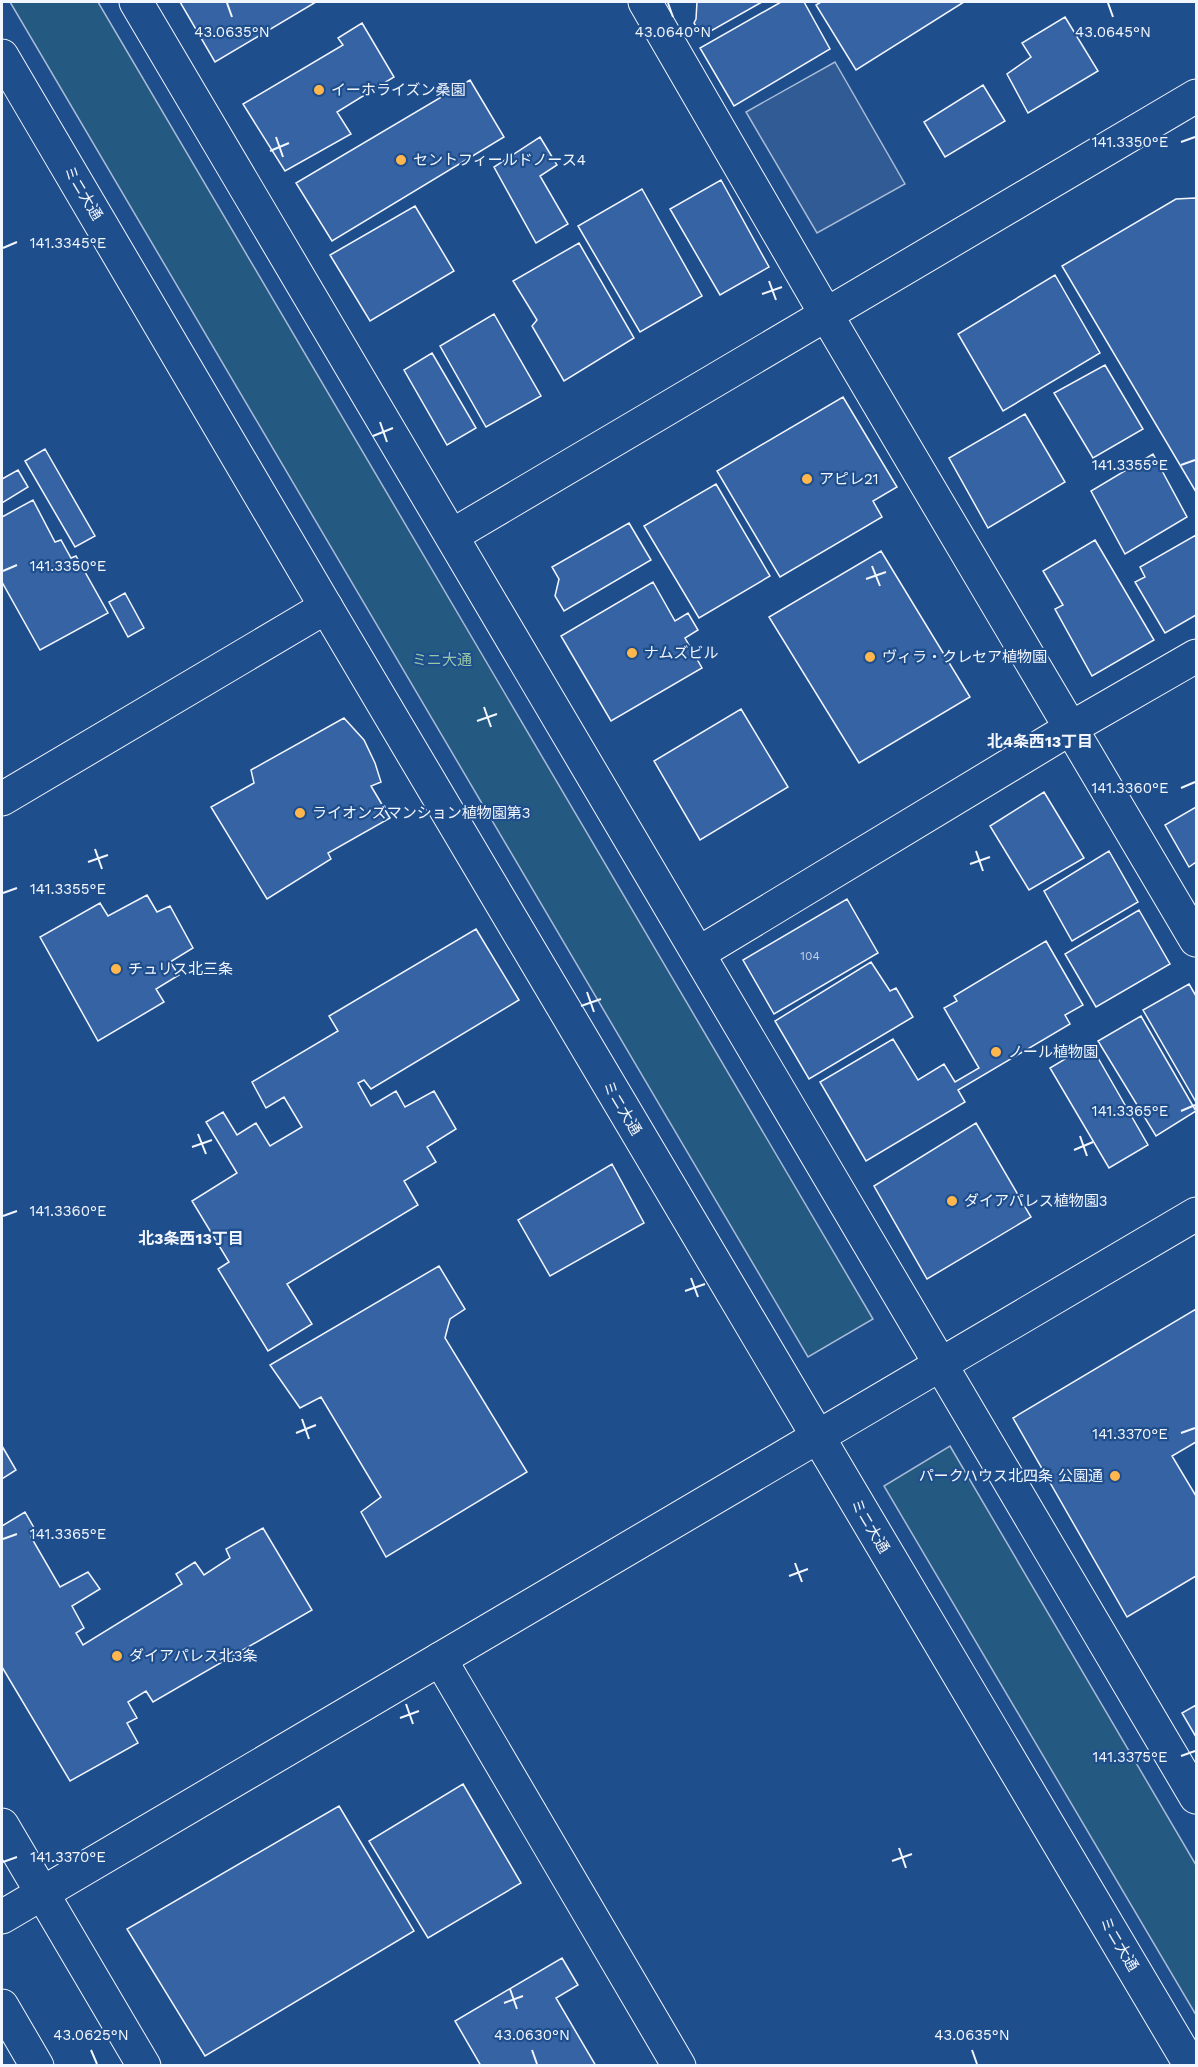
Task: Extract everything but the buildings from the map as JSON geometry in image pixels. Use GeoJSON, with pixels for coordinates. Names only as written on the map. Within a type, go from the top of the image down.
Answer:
{"type":"FeatureCollection","features":[{"type":"Feature","properties":{"kind":"street"},"geometry":{"type":"LineString","coordinates":[[136,2],[1197,1797]]}},
{"type":"Feature","properties":{"kind":"street"},"geometry":{"type":"LineString","coordinates":[[645,2],[827,316],[1197,940]]}},
{"type":"Feature","properties":{"kind":"street","name":"ミニ大通"},"geometry":{"type":"LineString","coordinates":[[2,56],[326,608],[1191,2066]]}},
{"type":"Feature","properties":{"kind":"street"},"geometry":{"type":"LineString","coordinates":[[453,535],[1197,96]]}},
{"type":"Feature","properties":{"kind":"street"},"geometry":{"type":"LineString","coordinates":[[2,799],[326,608]]}},
{"type":"Feature","properties":{"kind":"street"},"geometry":{"type":"LineString","coordinates":[[699,953],[1071,728],[1197,656]]}},
{"type":"Feature","properties":{"kind":"street"},"geometry":{"type":"LineString","coordinates":[[2,1917],[1197,1214]]}},
{"type":"Feature","properties":{"kind":"street"},"geometry":{"type":"LineString","coordinates":[[440,1659],[679,2066]]}},
{"type":"Feature","properties":{"kind":"street"},"geometry":{"type":"LineString","coordinates":[[2,1825],[144,2066]]}},
{"type":"Feature","properties":{"kind":"street"},"geometry":{"type":"LineString","coordinates":[[2,2006],[37,2066]]}},
{"type":"Feature","properties":{"kind":"green space","name":"ミニ大通"},"geometry":{"type":"Polygon","coordinates":[[[10,2],[98,2],[873,1319],[808,1357],[10,2]]]}},
{"type":"Feature","properties":{"kind":"green space"},"geometry":{"type":"Polygon","coordinates":[[[950,1446],[1196,1865],[1196,2015],[884,1486],[950,1446]]]}},
{"type":"Feature","properties":{"kind":"shaded area"},"geometry":{"type":"Polygon","coordinates":[[[835,62],[905,184],[817,233],[746,112],[835,62]]]}},
{"type":"Feature","properties":{"kind":"place","name":"イーホライズン桑園"},"geometry":{"type":"Point","coordinates":[319,90]}},
{"type":"Feature","properties":{"kind":"place","name":"セントフィールドノース4"},"geometry":{"type":"Point","coordinates":[401,160]}},
{"type":"Feature","properties":{"kind":"place","name":"アピレ21"},"geometry":{"type":"Point","coordinates":[807,479]}},
{"type":"Feature","properties":{"kind":"place","name":"ナムズビル"},"geometry":{"type":"Point","coordinates":[632,653]}},
{"type":"Feature","properties":{"kind":"place","name":"ヴィラ・クレセア植物園"},"geometry":{"type":"Point","coordinates":[870,657]}},
{"type":"Feature","properties":{"kind":"place","name":"ライオンズマンション植物園第3"},"geometry":{"type":"Point","coordinates":[300,813]}},
{"type":"Feature","properties":{"kind":"place","name":"チュリス北三条"},"geometry":{"type":"Point","coordinates":[116,969]}},
{"type":"Feature","properties":{"kind":"place","name":"ノール植物園"},"geometry":{"type":"Point","coordinates":[996,1052]}},
{"type":"Feature","properties":{"kind":"place","name":"ダイアパレス植物園3"},"geometry":{"type":"Point","coordinates":[952,1201]}},
{"type":"Feature","properties":{"kind":"place","name":"パークハウス北四条 公園通"},"geometry":{"type":"Point","coordinates":[1115,1476]}},
{"type":"Feature","properties":{"kind":"place","name":"ダイアパレス北3条"},"geometry":{"type":"Point","coordinates":[117,1656]}},
{"type":"Feature","properties":{"kind":"district","name":"北4条西13丁目"},"geometry":{"type":"Point","coordinates":[1040,741]}},
{"type":"Feature","properties":{"kind":"district","name":"北3条西13丁目"},"geometry":{"type":"Point","coordinates":[191,1238]}}]}
